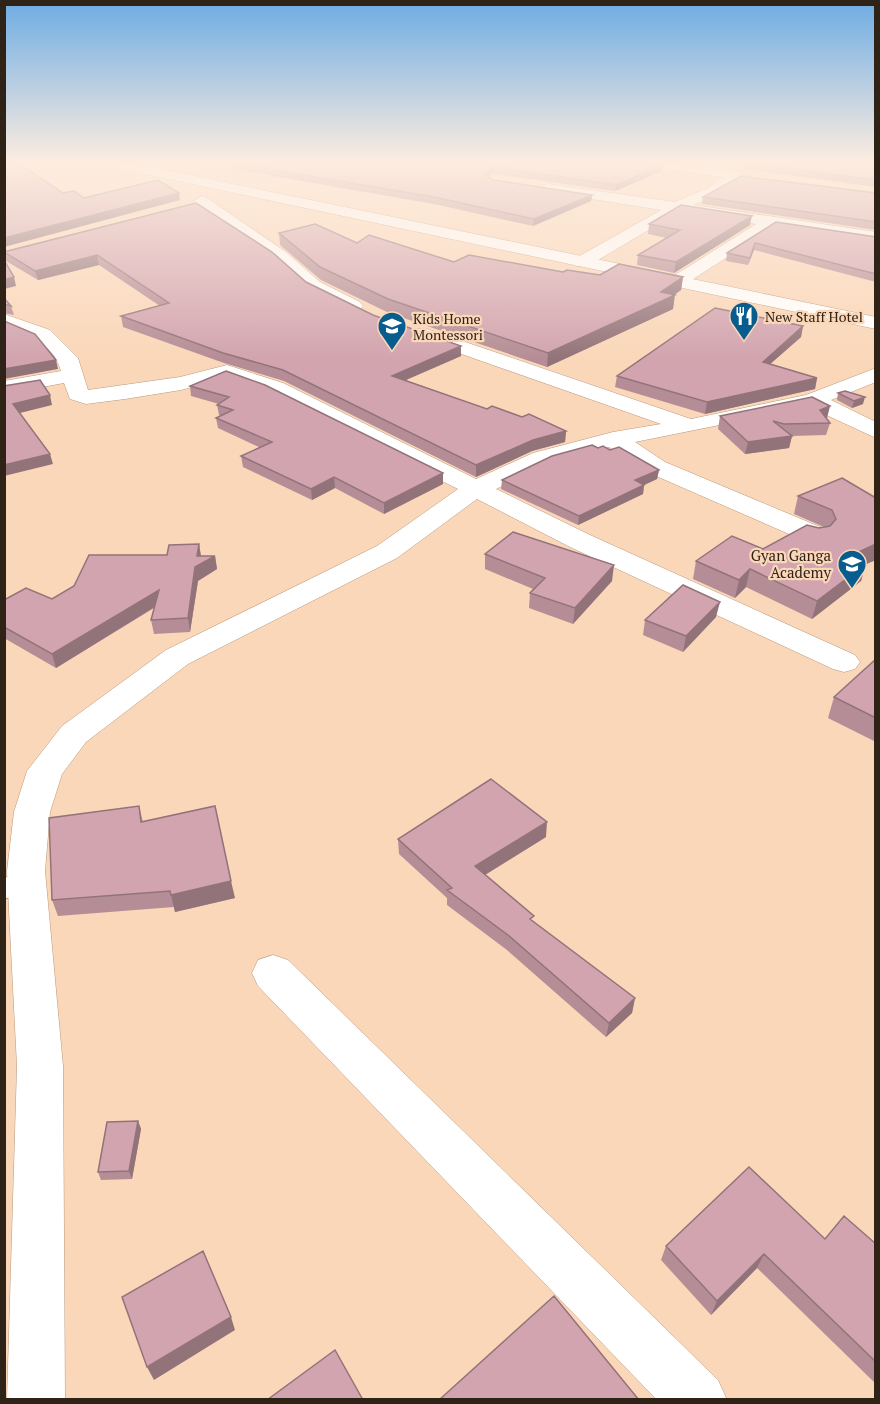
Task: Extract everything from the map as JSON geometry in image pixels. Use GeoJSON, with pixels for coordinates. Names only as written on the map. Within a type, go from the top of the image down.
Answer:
{"type":"FeatureCollection","features":[{"type":"Feature","properties":{"kind":"main road"},"geometry":{"type":"LineString","coordinates":[[237,229],[280,256],[314,286],[372,315]]}},
{"type":"Feature","properties":{"kind":"main road"},"geometry":{"type":"LineString","coordinates":[[420,229],[876,323]]}},
{"type":"Feature","properties":{"kind":"main road"},"geometry":{"type":"LineString","coordinates":[[582,262],[640,229]]}},
{"type":"Feature","properties":{"kind":"main road"},"geometry":{"type":"LineString","coordinates":[[678,281],[760,229]]}},
{"type":"Feature","properties":{"kind":"main road"},"geometry":{"type":"LineString","coordinates":[[821,229],[876,237]]}},
{"type":"Feature","properties":{"kind":"main road"},"geometry":{"type":"LineString","coordinates":[[4,320],[43,334],[68,358],[78,394],[86,397],[181,383],[227,371],[275,388],[580,541],[844,662]]}},
{"type":"Feature","properties":{"kind":"main road"},"geometry":{"type":"LineString","coordinates":[[402,327],[690,426]]}},
{"type":"Feature","properties":{"kind":"main road"},"geometry":{"type":"LineString","coordinates":[[36,1400],[40,1065],[16,885],[32,812],[45,771],[74,734],[177,657],[387,552],[475,489],[542,458],[613,439],[690,426],[812,400],[876,374]]}},
{"type":"Feature","properties":{"kind":"main road"},"geometry":{"type":"LineString","coordinates":[[4,388],[72,375]]}},
{"type":"Feature","properties":{"kind":"main road"},"geometry":{"type":"LineString","coordinates":[[812,400],[876,431]]}},
{"type":"Feature","properties":{"kind":"main road"},"geometry":{"type":"LineString","coordinates":[[613,439],[656,466],[815,536]]}},
{"type":"Feature","properties":{"kind":"main road"},"geometry":{"type":"LineString","coordinates":[[273,973],[698,1400]]}},
{"type":"Feature","properties":{"kind":"building"},"geometry":{"type":"Polygon","coordinates":[[[4,229],[41,229],[4,238],[4,229]]]}},
{"type":"Feature","properties":{"kind":"building"},"geometry":{"type":"Polygon","coordinates":[[[96,229],[236,229],[272,252],[306,282],[373,315],[461,346],[392,376],[487,409],[492,406],[522,417],[529,414],[566,431],[533,440],[476,465],[283,370],[223,353],[121,316],[169,303],[97,255],[35,271],[4,252],[96,229]]]}},
{"type":"Feature","properties":{"kind":"building"},"geometry":{"type":"Polygon","coordinates":[[[297,229],[325,229],[357,243],[369,235],[454,262],[469,255],[563,272],[567,270],[600,275],[619,264],[683,277],[661,292],[675,295],[548,353],[388,299],[320,267],[279,233],[297,229]]]}},
{"type":"Feature","properties":{"kind":"building"},"geometry":{"type":"Polygon","coordinates":[[[672,229],[731,229],[676,262],[638,255],[680,230],[672,229]]]}},
{"type":"Feature","properties":{"kind":"building"},"geometry":{"type":"Polygon","coordinates":[[[766,229],[819,229],[876,237],[876,274],[755,243],[750,258],[727,253],[766,229]]]}},
{"type":"Feature","properties":{"kind":"building"},"geometry":{"type":"Polygon","coordinates":[[[4,260],[14,277],[4,280],[4,260]]]}},
{"type":"Feature","properties":{"kind":"building"},"geometry":{"type":"Polygon","coordinates":[[[715,308],[803,326],[763,362],[817,378],[707,402],[617,376],[715,308]]]}},
{"type":"Feature","properties":{"kind":"building"},"geometry":{"type":"Polygon","coordinates":[[[4,321],[35,334],[56,360],[4,369],[4,321]]]}},
{"type":"Feature","properties":{"kind":"building"},"geometry":{"type":"Polygon","coordinates":[[[226,371],[265,385],[443,473],[384,503],[334,477],[311,489],[241,456],[272,442],[216,418],[233,410],[217,405],[229,397],[190,386],[226,371]]]}},
{"type":"Feature","properties":{"kind":"building"},"geometry":{"type":"Polygon","coordinates":[[[40,380],[50,395],[13,404],[50,454],[4,465],[4,386],[40,380]]]}},
{"type":"Feature","properties":{"kind":"building"},"geometry":{"type":"Polygon","coordinates":[[[845,391],[865,397],[854,401],[838,393],[845,391]]]}},
{"type":"Feature","properties":{"kind":"building"},"geometry":{"type":"Polygon","coordinates":[[[812,397],[830,406],[820,410],[830,423],[784,424],[773,421],[792,436],[748,442],[720,416],[812,397]]]}},
{"type":"Feature","properties":{"kind":"building"},"geometry":{"type":"Polygon","coordinates":[[[592,445],[598,448],[603,446],[610,450],[619,447],[659,470],[635,480],[644,485],[579,516],[502,480],[552,456],[592,445]]]}},
{"type":"Feature","properties":{"kind":"building"},"geometry":{"type":"Polygon","coordinates":[[[842,478],[876,498],[876,544],[852,555],[867,563],[817,601],[750,569],[739,580],[696,561],[732,536],[763,549],[807,525],[819,528],[830,526],[836,519],[832,510],[798,496],[842,478]]]}},
{"type":"Feature","properties":{"kind":"building"},"geometry":{"type":"Polygon","coordinates":[[[513,532],[614,565],[575,608],[530,593],[545,578],[485,554],[513,532]]]}},
{"type":"Feature","properties":{"kind":"building"},"geometry":{"type":"Polygon","coordinates":[[[199,544],[197,556],[215,556],[195,567],[188,618],[151,620],[159,590],[52,654],[4,627],[4,600],[26,588],[52,599],[74,586],[89,555],[167,555],[169,545],[199,544]]]}},
{"type":"Feature","properties":{"kind":"building"},"geometry":{"type":"Polygon","coordinates":[[[683,585],[720,602],[686,636],[645,620],[683,585]]]}},
{"type":"Feature","properties":{"kind":"building"},"geometry":{"type":"Polygon","coordinates":[[[876,659],[876,718],[834,697],[876,659]]]}},
{"type":"Feature","properties":{"kind":"building"},"geometry":{"type":"Polygon","coordinates":[[[491,779],[547,822],[475,866],[534,916],[530,919],[635,998],[609,1023],[508,935],[447,890],[452,888],[398,839],[491,779]]]}},
{"type":"Feature","properties":{"kind":"building"},"geometry":{"type":"Polygon","coordinates":[[[139,806],[141,822],[215,806],[231,881],[171,895],[170,891],[52,900],[49,818],[139,806]]]}},
{"type":"Feature","properties":{"kind":"building"},"geometry":{"type":"Polygon","coordinates":[[[138,1121],[129,1171],[98,1172],[107,1122],[138,1121]]]}},
{"type":"Feature","properties":{"kind":"building"},"geometry":{"type":"Polygon","coordinates":[[[749,1167],[825,1239],[844,1216],[876,1244],[876,1362],[764,1254],[717,1301],[666,1246],[749,1167]]]}},
{"type":"Feature","properties":{"kind":"building"},"geometry":{"type":"Polygon","coordinates":[[[203,1251],[231,1317],[147,1367],[122,1297],[203,1251]]]}},
{"type":"Feature","properties":{"kind":"building"},"geometry":{"type":"Polygon","coordinates":[[[554,1296],[639,1400],[439,1400],[554,1296]]]}},
{"type":"Feature","properties":{"kind":"building"},"geometry":{"type":"Polygon","coordinates":[[[335,1350],[363,1400],[267,1400],[335,1350]]]}},
{"type":"Feature","properties":{"kind":"place","name":"New Staff Hotel"},"geometry":{"type":"Point","coordinates":[744,342]}},
{"type":"Feature","properties":{"kind":"place","name":"Kids Home Montessori"},"geometry":{"type":"Point","coordinates":[392,352]}},
{"type":"Feature","properties":{"kind":"place","name":"Gyan Ganga Academy"},"geometry":{"type":"Point","coordinates":[852,590]}}]}
